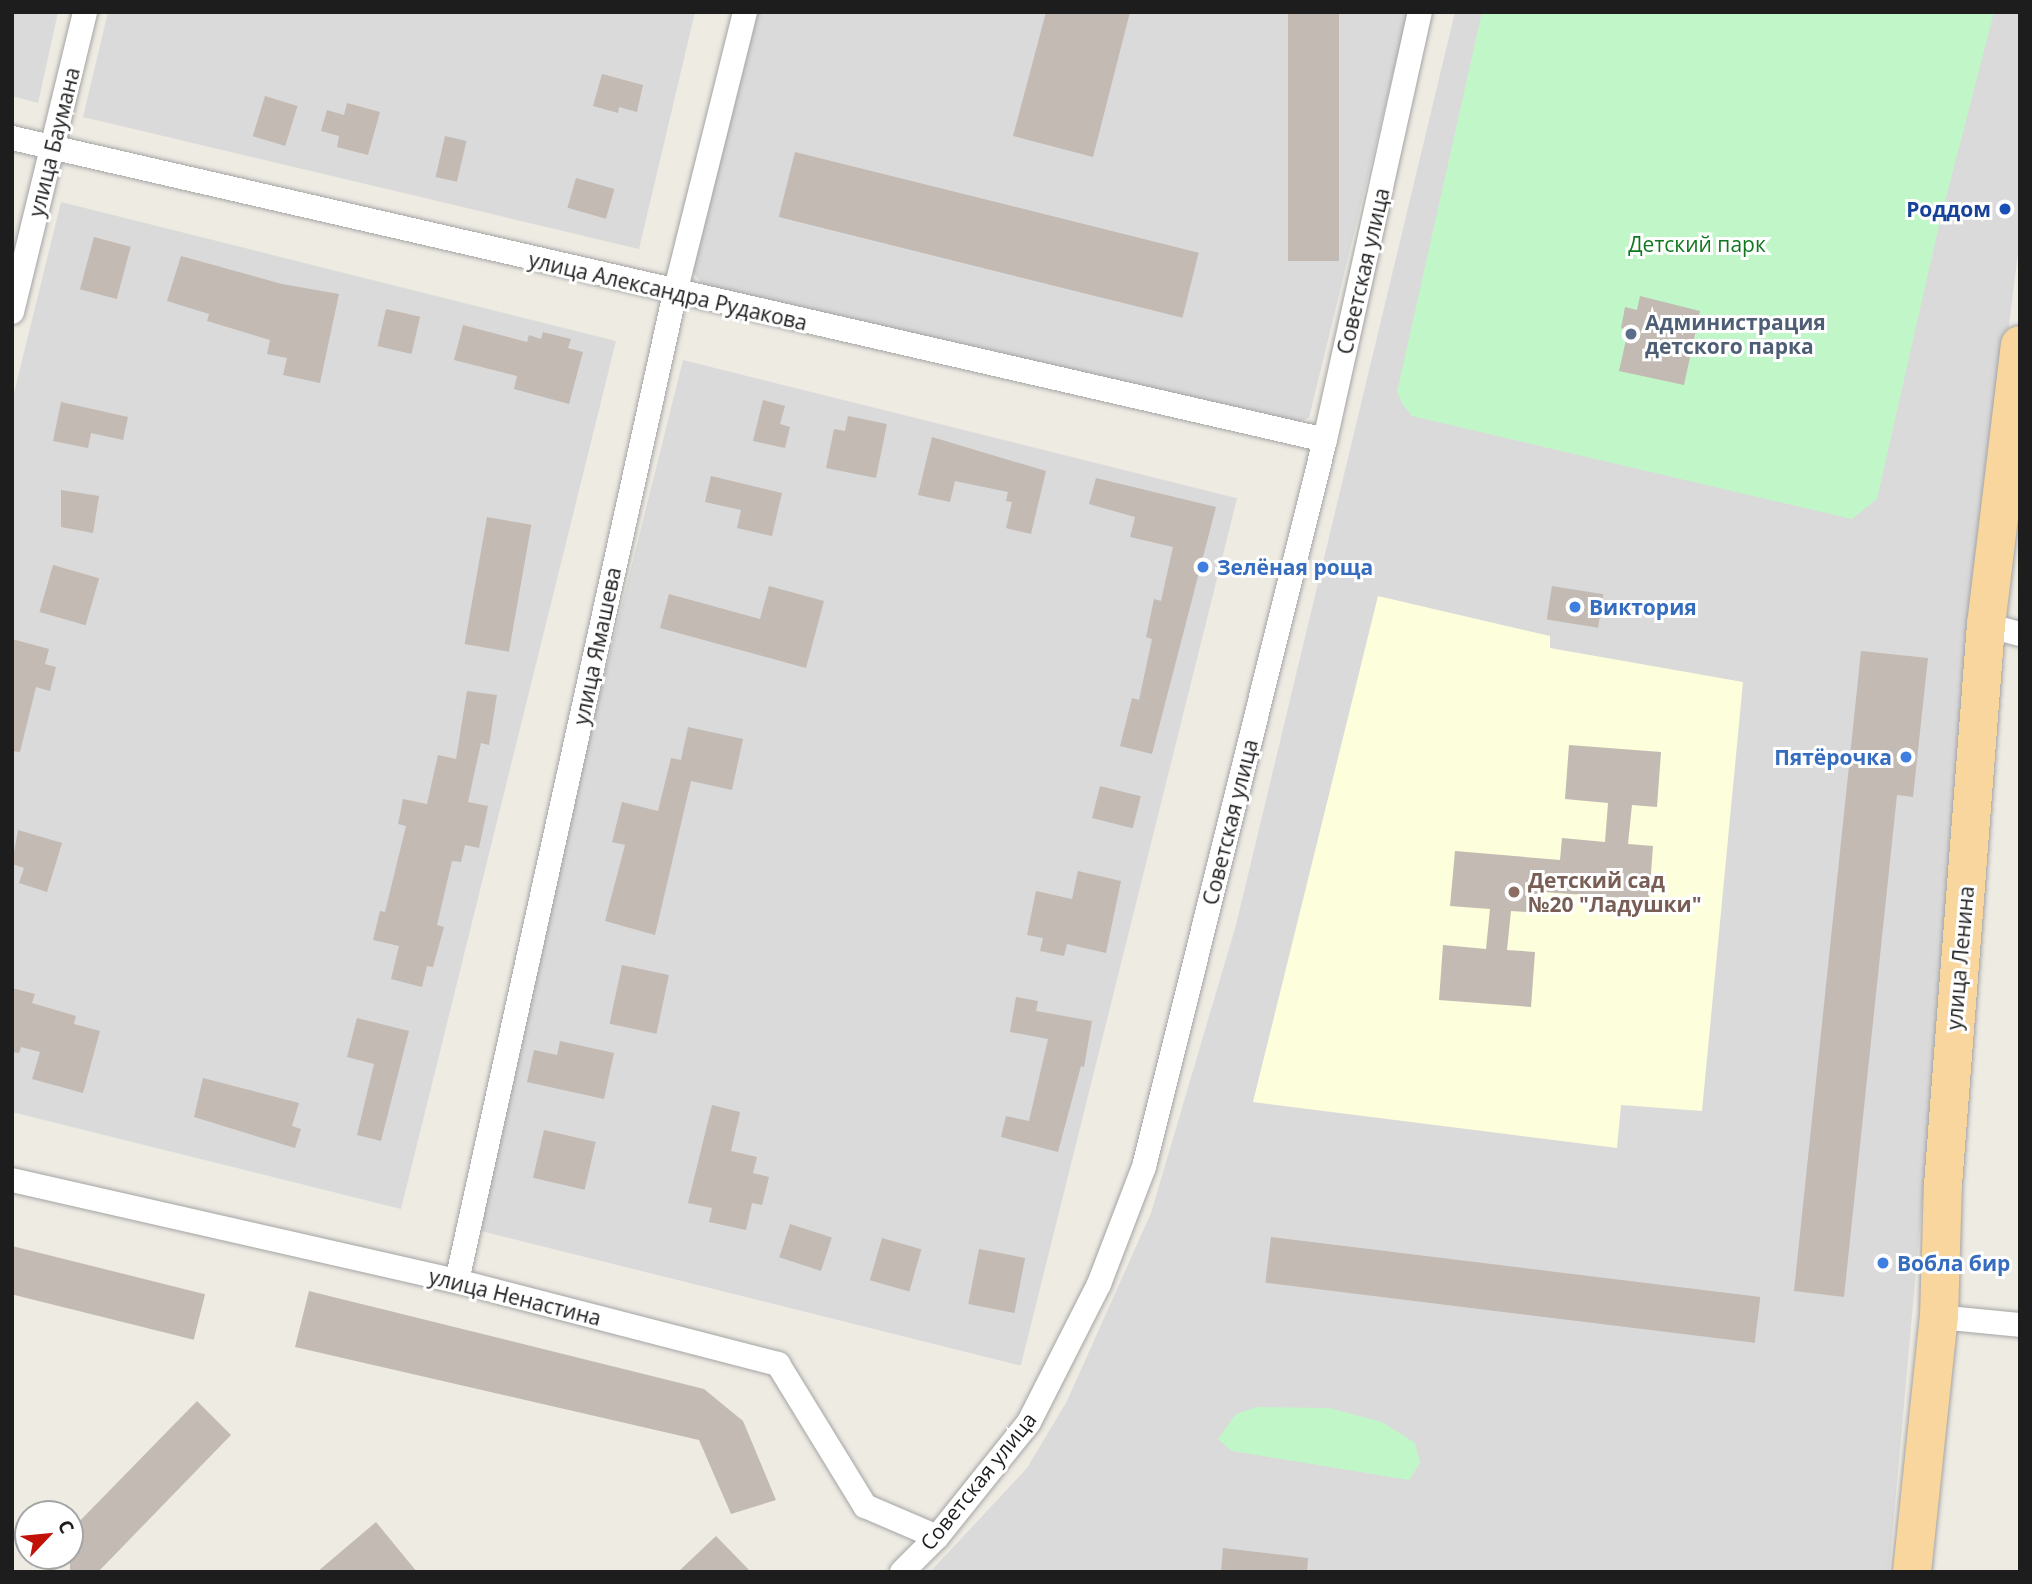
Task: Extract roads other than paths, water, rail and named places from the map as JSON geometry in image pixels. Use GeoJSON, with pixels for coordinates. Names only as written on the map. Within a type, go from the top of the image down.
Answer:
{"type":"FeatureCollection","features":[{"type":"Feature","properties":{"kind":"main road","name":"улица Ленина"},"geometry":{"type":"LineString","coordinates":[[1912,1572],[1939,1317],[1943,1185],[2003,630],[2020,345]]}},
{"type":"Feature","properties":{"kind":"street","name":"улица Баумана"},"geometry":{"type":"LineString","coordinates":[[12,312],[85,12]]}},
{"type":"Feature","properties":{"kind":"street","name":"улица Ямашева"},"geometry":{"type":"LineString","coordinates":[[457,1281],[675,293],[745,12]]}},
{"type":"Feature","properties":{"kind":"street","name":"Советская улица"},"geometry":{"type":"LineString","coordinates":[[902,1572],[937,1537],[1029,1422],[1099,1284],[1144,1167],[1325,440],[1420,12]]}},
{"type":"Feature","properties":{"kind":"street","name":"улица Александра Рудакова"},"geometry":{"type":"LineString","coordinates":[[12,138],[675,293],[1325,440]]}},
{"type":"Feature","properties":{"kind":"street","name":"улица Ненастина"},"geometry":{"type":"LineString","coordinates":[[12,1180],[457,1281],[778,1364],[865,1506],[937,1537]]}},
{"type":"Feature","properties":{"kind":"street"},"geometry":{"type":"LineString","coordinates":[[1939,1317],[2020,1325]]}},
{"type":"Feature","properties":{"kind":"place","name":"Роддом"},"geometry":{"type":"Point","coordinates":[2005,209]}},
{"type":"Feature","properties":{"kind":"place","name":"Администрация детского парка"},"geometry":{"type":"Point","coordinates":[1631,334]}},
{"type":"Feature","properties":{"kind":"place","name":"Зелёная роща"},"geometry":{"type":"Point","coordinates":[1203,567]}},
{"type":"Feature","properties":{"kind":"place","name":"Виктория"},"geometry":{"type":"Point","coordinates":[1575,607]}},
{"type":"Feature","properties":{"kind":"place","name":"Пятёрочка"},"geometry":{"type":"Point","coordinates":[1906,757]}},
{"type":"Feature","properties":{"kind":"place","name":"Детский сад №20 \"Ладушки\""},"geometry":{"type":"Point","coordinates":[1514,892]}},
{"type":"Feature","properties":{"kind":"place","name":"Вобла бир"},"geometry":{"type":"Point","coordinates":[1883,1263]}},
{"type":"Feature","properties":{"kind":"park label","name":"Детский парк"},"geometry":{"type":"Point","coordinates":[1697,244]}}]}
